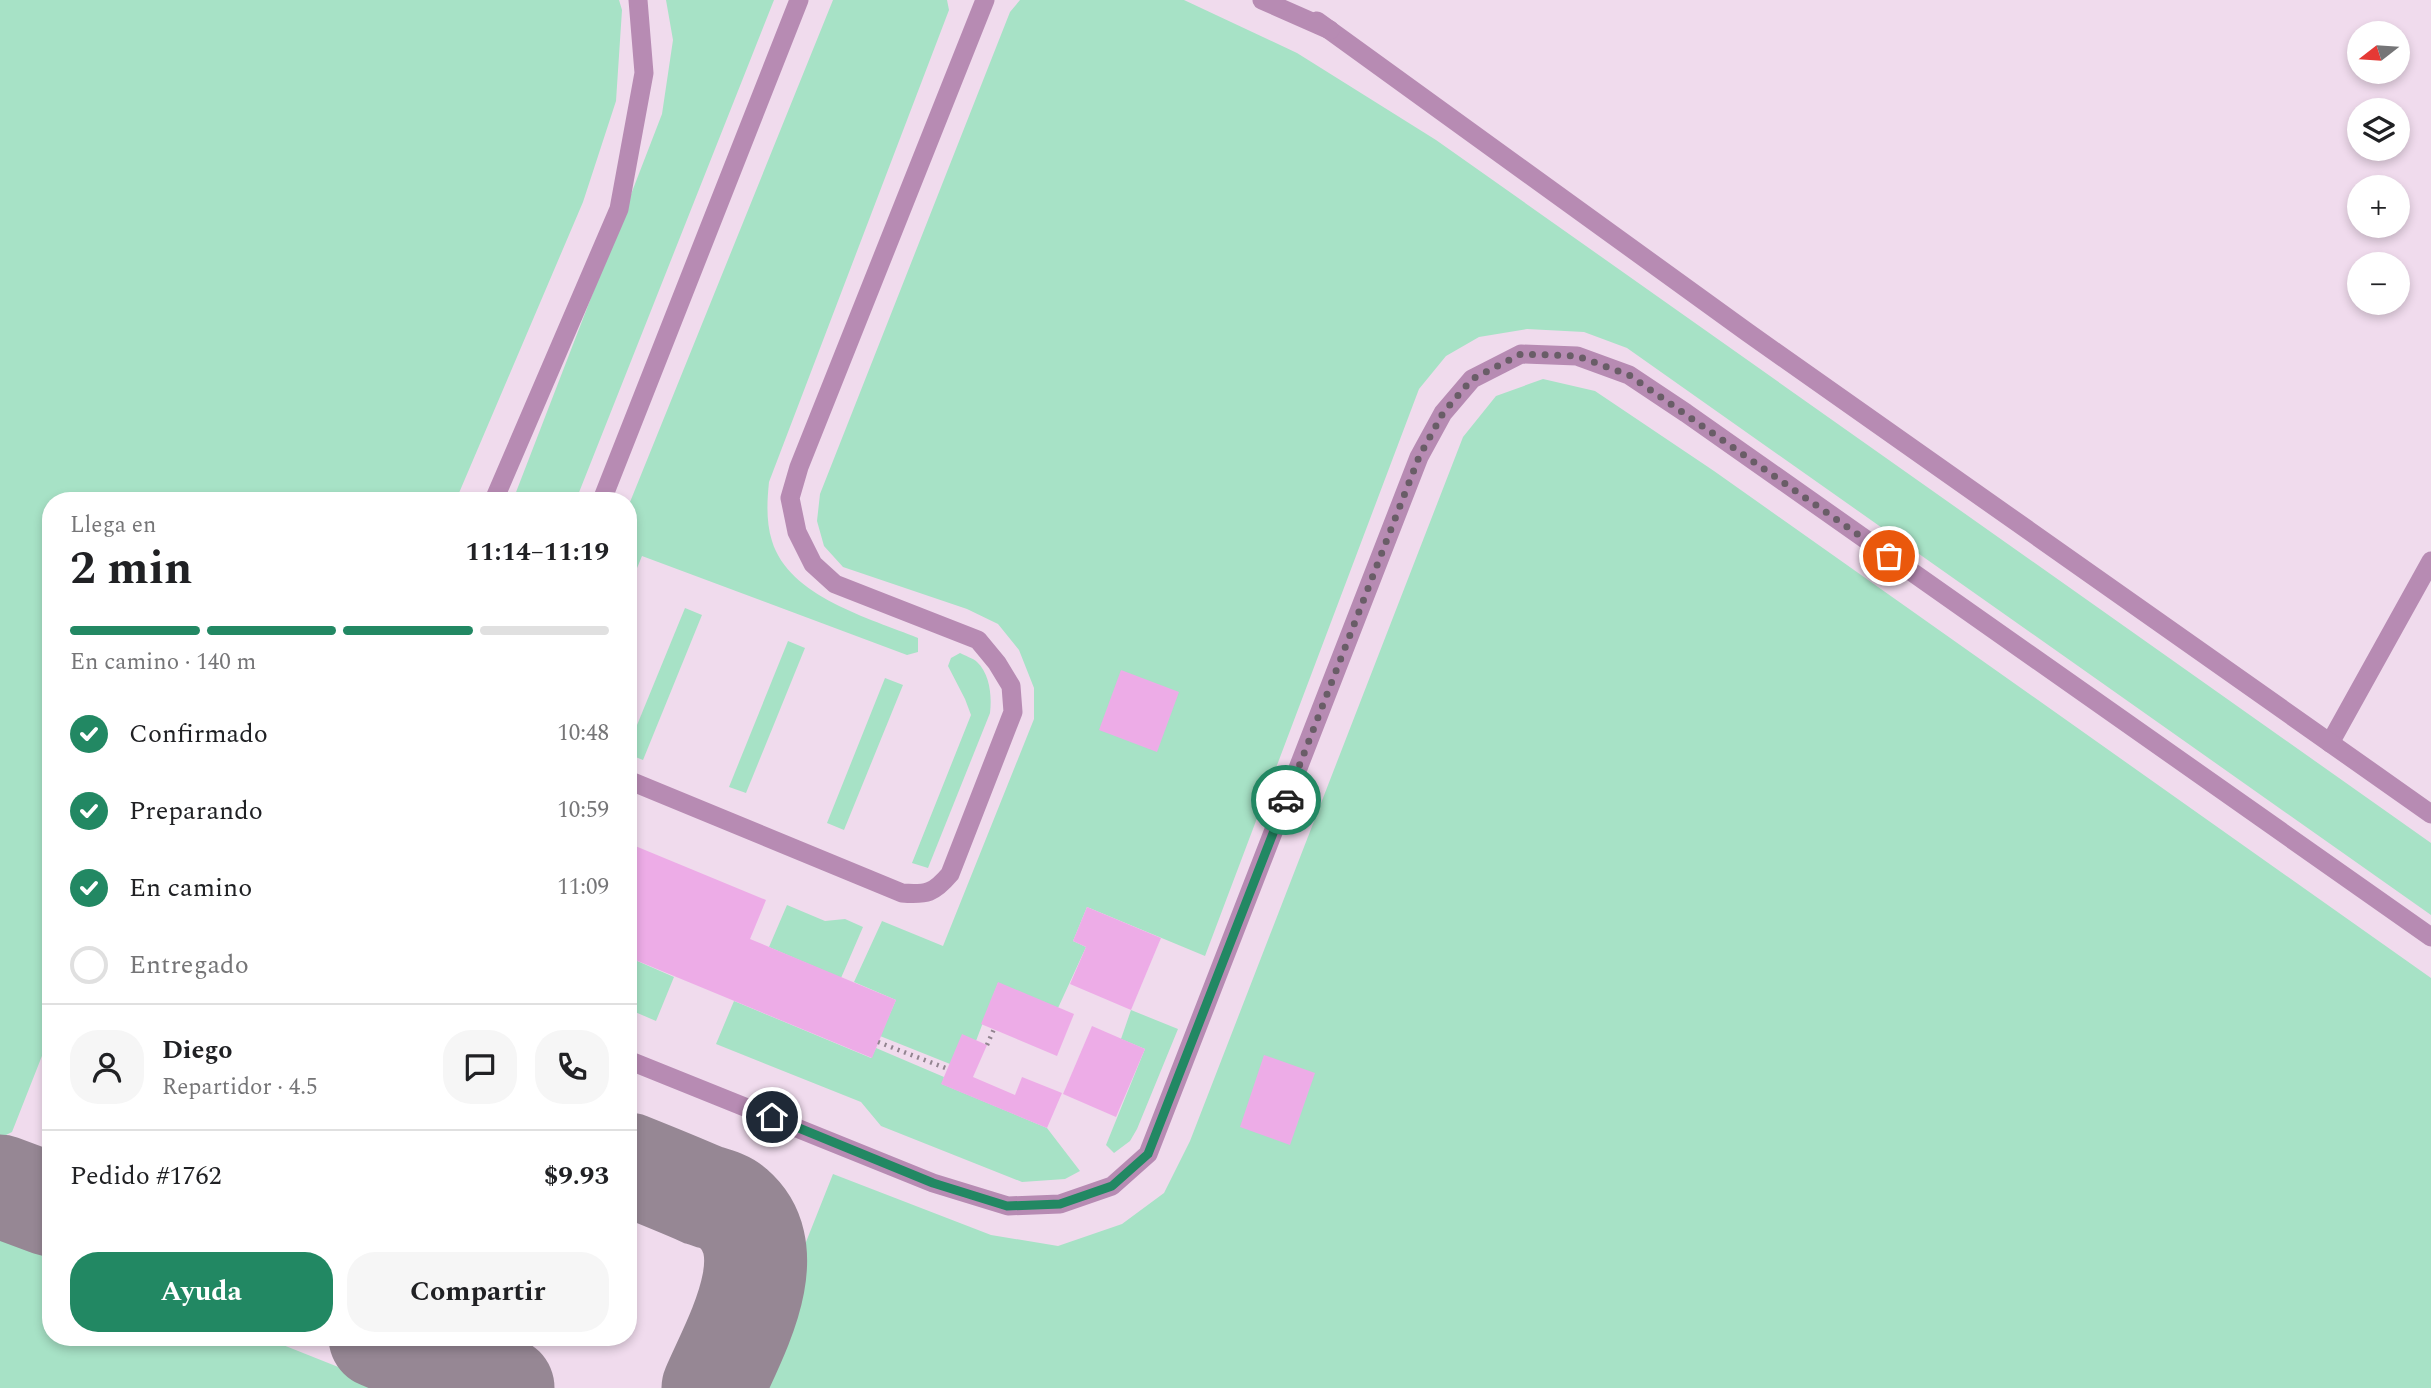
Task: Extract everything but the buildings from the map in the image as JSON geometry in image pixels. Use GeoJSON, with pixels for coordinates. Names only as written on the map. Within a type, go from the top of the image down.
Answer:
{"type":"FeatureCollection","features":[{"type":"Feature","properties":{"kind":"street"},"geometry":{"type":"LineString","coordinates":[[497,492],[619,209],[644,73],[638,0]]}},
{"type":"Feature","properties":{"kind":"street"},"geometry":{"type":"LineString","coordinates":[[604,492],[799,0]]}},
{"type":"Feature","properties":{"kind":"street"},"geometry":{"type":"LineString","coordinates":[[637,784],[902,893],[920,895],[937,890],[950,874],[1013,712],[1011,686],[998,663],[978,640],[835,584],[813,564],[797,533],[790,498],[804,454],[985,0]]}},
{"type":"Feature","properties":{"kind":"street"},"geometry":{"type":"LineString","coordinates":[[1262,0],[1330,30]]}},
{"type":"Feature","properties":{"kind":"street"},"geometry":{"type":"LineString","coordinates":[[1285,0],[1736,324],[2431,814]]}},
{"type":"Feature","properties":{"kind":"street"},"geometry":{"type":"LineString","coordinates":[[637,1064],[933,1183],[1007,1206],[1060,1204],[1112,1186],[1148,1154],[1419,457],[1443,413],[1472,379],[1521,354],[1577,356],[1629,375],[1709,428],[2431,937]]}},
{"type":"Feature","properties":{"kind":"street"},"geometry":{"type":"LineString","coordinates":[[2330,743],[2431,561]]}},
{"type":"Feature","properties":{"kind":"path"},"geometry":{"type":"LineString","coordinates":[[987,1045],[994,1029]]}},
{"type":"Feature","properties":{"kind":"path"},"geometry":{"type":"LineString","coordinates":[[878,1042],[948,1069]]}},
{"type":"Feature","properties":{"kind":"green space"},"geometry":{"type":"Polygon","coordinates":[[[0,0],[619,0],[622,10],[616,101],[583,202],[459,492],[42,492],[42,1056],[12,1132],[0,1138],[0,0]]]}},
{"type":"Feature","properties":{"kind":"green space"},"geometry":{"type":"Polygon","coordinates":[[[666,0],[774,0],[579,492],[516,492],[662,114],[673,40],[666,0]]]}},
{"type":"Feature","properties":{"kind":"green space"},"geometry":{"type":"Polygon","coordinates":[[[833,0],[947,0],[949,10],[769,482],[767,504],[772,541],[781,560],[795,577],[833,603],[918,638],[918,652],[907,655],[642,556],[637,568],[637,492],[634,492],[833,0]]]}},
{"type":"Feature","properties":{"kind":"green space"},"geometry":{"type":"Polygon","coordinates":[[[1020,0],[1184,0],[1297,53],[1436,140],[2431,843],[2431,915],[1627,348],[1584,332],[1527,329],[1479,337],[1446,356],[1419,389],[1205,956],[1087,907],[1073,941],[1086,947],[1058,1008],[998,983],[976,1041],[950,1064],[880,1036],[896,1000],[854,982],[882,921],[943,946],[1034,719],[1034,688],[1019,650],[998,624],[967,609],[843,567],[824,546],[817,521],[820,494],[1010,12],[1020,0]]]}},
{"type":"Feature","properties":{"kind":"green space"},"geometry":{"type":"Polygon","coordinates":[[[1543,379],[1595,391],[1714,471],[2431,978],[2431,1388],[748,1388],[833,1174],[991,1235],[1058,1246],[1122,1224],[1164,1193],[1190,1141],[1463,437],[1496,396],[1543,379]]]}},
{"type":"Feature","properties":{"kind":"green space"},"geometry":{"type":"Polygon","coordinates":[[[685,608],[702,615],[643,760],[637,758],[637,725],[685,608]]]}},
{"type":"Feature","properties":{"kind":"green space"},"geometry":{"type":"Polygon","coordinates":[[[788,641],[805,648],[746,793],[729,787],[788,641]]]}},
{"type":"Feature","properties":{"kind":"green space"},"geometry":{"type":"Polygon","coordinates":[[[960,653],[975,661],[985,673],[990,693],[990,713],[928,868],[912,863],[971,715],[948,666],[951,658],[960,653]]]}},
{"type":"Feature","properties":{"kind":"green space"},"geometry":{"type":"Polygon","coordinates":[[[885,678],[903,685],[844,830],[827,823],[885,678]]]}},
{"type":"Feature","properties":{"kind":"green space"},"geometry":{"type":"Polygon","coordinates":[[[787,905],[825,921],[845,919],[863,927],[841,978],[769,947],[787,905]]]}},
{"type":"Feature","properties":{"kind":"green space"},"geometry":{"type":"Polygon","coordinates":[[[637,961],[674,977],[656,1021],[637,1013],[637,961]]]}},
{"type":"Feature","properties":{"kind":"green space"},"geometry":{"type":"Polygon","coordinates":[[[734,1001],[871,1058],[876,1048],[944,1077],[942,1084],[1047,1128],[1080,1171],[1065,1179],[1022,1182],[881,1126],[861,1102],[716,1044],[734,1001]]]}},
{"type":"Feature","properties":{"kind":"green space"},"geometry":{"type":"Polygon","coordinates":[[[1131,1010],[1178,1029],[1137,1129],[1130,1141],[1114,1153],[1106,1145],[1145,1049],[1121,1039],[1131,1010]]]}},
{"type":"Feature","properties":{"kind":"green space"},"geometry":{"type":"Polygon","coordinates":[[[0,1232],[42,1248],[42,1346],[286,1346],[391,1388],[0,1388],[0,1232]]]}},
{"type":"Feature","properties":{"kind":"taxiway"},"geometry":{"type":"LineString","coordinates":[[637,1168],[727,1203],[748,1227],[755,1248],[755,1272],[750,1296],[713,1388]]}},
{"type":"Feature","properties":{"kind":"taxiway"},"geometry":{"type":"LineString","coordinates":[[0,1186],[42,1202]]}},
{"type":"Feature","properties":{"kind":"taxiway"},"geometry":{"type":"LineString","coordinates":[[402,1346],[503,1388]]}},
{"type":"Feature","properties":{"kind":"way so far"},"geometry":{"type":"LineString","coordinates":[[1286,800],[1419,457],[1443,413],[1472,379],[1521,354],[1577,356],[1629,375],[1889,556]]}},
{"type":"Feature","properties":{"kind":"route"},"geometry":{"type":"LineString","coordinates":[[772,1117],[933,1183],[1007,1206],[1060,1204],[1112,1186],[1148,1154],[1286,800]]}}]}
